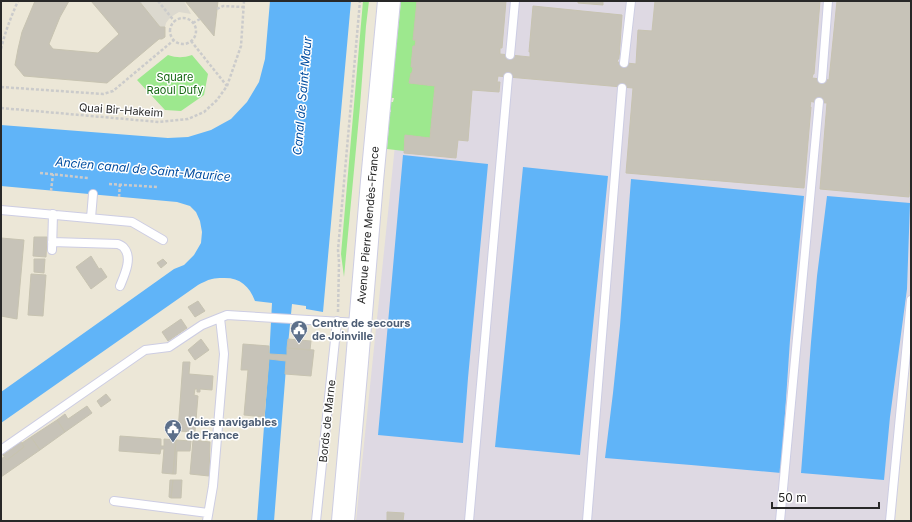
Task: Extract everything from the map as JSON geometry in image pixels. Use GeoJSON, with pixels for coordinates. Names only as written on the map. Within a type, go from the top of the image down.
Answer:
{"type":"FeatureCollection","features":[{"type":"Feature","properties":{"kind":"main road","name":"Avenue Pierre Mendès-France"},"geometry":{"type":"LineString","coordinates":[[343,521],[372,173],[389,1]]}},
{"type":"Feature","properties":{"kind":"lane"},"geometry":{"type":"LineString","coordinates":[[510,55],[515,1]]}},
{"type":"Feature","properties":{"kind":"lane"},"geometry":{"type":"LineString","coordinates":[[624,63],[631,1]]}},
{"type":"Feature","properties":{"kind":"lane"},"geometry":{"type":"LineString","coordinates":[[822,79],[828,1]]}},
{"type":"Feature","properties":{"kind":"lane"},"geometry":{"type":"LineString","coordinates":[[469,521],[508,77]]}},
{"type":"Feature","properties":{"kind":"lane"},"geometry":{"type":"LineString","coordinates":[[587,521],[622,88]]}},
{"type":"Feature","properties":{"kind":"lane"},"geometry":{"type":"LineString","coordinates":[[780,521],[819,102]]}},
{"type":"Feature","properties":{"kind":"lane"},"geometry":{"type":"LineString","coordinates":[[91,218],[93,194]]}},
{"type":"Feature","properties":{"kind":"lane"},"geometry":{"type":"LineString","coordinates":[[1,210],[132,222],[163,240]]}},
{"type":"Feature","properties":{"kind":"lane"},"geometry":{"type":"LineString","coordinates":[[53,214],[52,246],[118,244],[124,248],[128,255],[128,264],[120,286]]}},
{"type":"Feature","properties":{"kind":"lane"},"geometry":{"type":"LineString","coordinates":[[890,521],[911,300]]}},
{"type":"Feature","properties":{"kind":"lane"},"geometry":{"type":"LineString","coordinates":[[1,450],[145,350],[169,347],[202,325],[227,315],[360,323]]}},
{"type":"Feature","properties":{"kind":"lane"},"geometry":{"type":"LineString","coordinates":[[114,501],[208,517],[213,486],[224,354],[220,318]]}},
{"type":"Feature","properties":{"kind":"lane","name":"Bords de Marne"},"geometry":{"type":"LineString","coordinates":[[316,521],[337,321]]}},
{"type":"Feature","properties":{"kind":"path"},"geometry":{"type":"LineString","coordinates":[[1,49],[6,30],[18,1]]}},
{"type":"Feature","properties":{"kind":"path"},"geometry":{"type":"LineString","coordinates":[[158,1],[175,22]]}},
{"type":"Feature","properties":{"kind":"path","name":"Quai Bir-Hakeim"},"geometry":{"type":"LineString","coordinates":[[1,108],[159,122],[188,119],[204,112],[217,100],[227,86],[241,46],[244,1]]}},
{"type":"Feature","properties":{"kind":"path"},"geometry":{"type":"LineString","coordinates":[[337,321],[338,250],[360,1]]}},
{"type":"Feature","properties":{"kind":"path"},"geometry":{"type":"LineString","coordinates":[[217,9],[223,6],[243,7]]}},
{"type":"Feature","properties":{"kind":"path"},"geometry":{"type":"LineString","coordinates":[[184,18],[193,23],[196,33],[193,39],[187,43],[180,44],[174,40],[170,33],[170,28],[175,22],[184,18]]}},
{"type":"Feature","properties":{"kind":"path"},"geometry":{"type":"LineString","coordinates":[[193,23],[200,19]]}},
{"type":"Feature","properties":{"kind":"path"},"geometry":{"type":"LineString","coordinates":[[1,86],[103,94],[114,91],[174,40]]}},
{"type":"Feature","properties":{"kind":"path"},"geometry":{"type":"LineString","coordinates":[[190,41],[227,86]]}},
{"type":"Feature","properties":{"kind":"path"},"geometry":{"type":"LineString","coordinates":[[40,173],[88,178]]}},
{"type":"Feature","properties":{"kind":"path"},"geometry":{"type":"LineString","coordinates":[[51,191],[53,174]]}},
{"type":"Feature","properties":{"kind":"path"},"geometry":{"type":"LineString","coordinates":[[109,184],[157,188]]}},
{"type":"Feature","properties":{"kind":"path"},"geometry":{"type":"LineString","coordinates":[[119,197],[120,184]]}},
{"type":"Feature","properties":{"kind":"shaded area"},"geometry":{"type":"Polygon","coordinates":[[[139,1],[184,1],[191,14],[179,12],[169,19],[165,27],[160,27],[139,1]]]}},
{"type":"Feature","properties":{"kind":"shaded area"},"geometry":{"type":"Polygon","coordinates":[[[410,1],[911,1],[911,328],[888,521],[356,521],[410,1]]]}},
{"type":"Feature","properties":{"kind":"green space"},"geometry":{"type":"Polygon","coordinates":[[[363,1],[369,1],[344,277],[341,254],[363,1]]]}},
{"type":"Feature","properties":{"kind":"green space"},"geometry":{"type":"Polygon","coordinates":[[[401,1],[417,1],[414,39],[416,40],[415,46],[413,46],[411,67],[413,67],[410,83],[435,86],[430,138],[405,135],[404,151],[387,149],[391,112],[390,109],[391,102],[393,102],[394,98],[391,98],[401,1]]]}},
{"type":"Feature","properties":{"kind":"green space","name":"Square Raoul Dufy"},"geometry":{"type":"Polygon","coordinates":[[[168,55],[174,57],[186,57],[192,55],[208,74],[204,95],[181,111],[165,110],[137,80],[168,55]]]}},
{"type":"Feature","properties":{"kind":"water"},"geometry":{"type":"Polygon","coordinates":[[[270,1],[351,1],[323,312],[306,309],[306,306],[292,304],[274,521],[257,521],[272,303],[255,301],[253,295],[243,283],[233,279],[216,278],[198,285],[1,423],[1,392],[174,269],[184,265],[194,255],[201,243],[202,232],[200,221],[196,212],[190,206],[177,202],[1,186],[1,125],[168,138],[188,137],[211,130],[231,119],[247,102],[259,82],[265,59],[270,1]]]}},
{"type":"Feature","properties":{"kind":"water"},"geometry":{"type":"Polygon","coordinates":[[[403,155],[488,164],[463,443],[378,435],[403,155]]]}},
{"type":"Feature","properties":{"kind":"water"},"geometry":{"type":"Polygon","coordinates":[[[523,167],[608,176],[580,455],[495,447],[523,167]]]}},
{"type":"Feature","properties":{"kind":"water"},"geometry":{"type":"Polygon","coordinates":[[[631,179],[804,196],[790,340],[781,473],[605,458],[620,326],[631,179]]]}},
{"type":"Feature","properties":{"kind":"water"},"geometry":{"type":"Polygon","coordinates":[[[827,196],[910,203],[907,289],[890,417],[884,480],[801,473],[817,276],[827,196]]]}},
{"type":"Feature","properties":{"kind":"building"},"geometry":{"type":"Polygon","coordinates":[[[35,1],[69,1],[60,17],[49,44],[53,49],[98,53],[119,34],[91,1],[139,1],[160,27],[165,27],[165,37],[159,39],[107,83],[24,76],[15,65],[22,32],[35,1]]]}},
{"type":"Feature","properties":{"kind":"building"},"geometry":{"type":"Polygon","coordinates":[[[185,1],[218,1],[214,36],[200,19],[185,1]]]}},
{"type":"Feature","properties":{"kind":"building"},"geometry":{"type":"Polygon","coordinates":[[[417,1],[506,1],[502,48],[500,48],[500,54],[530,57],[529,52],[533,6],[622,15],[619,59],[617,62],[636,64],[638,30],[652,31],[655,1],[820,1],[814,74],[812,78],[829,80],[837,1],[911,2],[911,174],[909,197],[820,189],[827,103],[811,101],[804,188],[626,173],[633,88],[498,76],[497,82],[500,82],[499,92],[472,90],[468,141],[458,140],[456,158],[404,153],[405,135],[430,138],[435,86],[409,83],[413,67],[411,67],[413,46],[415,46],[416,40],[413,40],[417,1]]]}},
{"type":"Feature","properties":{"kind":"building"},"geometry":{"type":"Polygon","coordinates":[[[578,1],[603,1],[603,5],[578,3],[578,1]]]}},
{"type":"Feature","properties":{"kind":"building"},"geometry":{"type":"Polygon","coordinates":[[[34,237],[47,237],[46,257],[33,256],[34,237]]]}},
{"type":"Feature","properties":{"kind":"building"},"geometry":{"type":"Polygon","coordinates":[[[1,238],[24,240],[17,319],[1,316],[1,238]]]}},
{"type":"Feature","properties":{"kind":"building"},"geometry":{"type":"Polygon","coordinates":[[[91,256],[99,269],[101,268],[107,277],[91,289],[76,267],[91,256]]]}},
{"type":"Feature","properties":{"kind":"building"},"geometry":{"type":"Polygon","coordinates":[[[34,259],[45,259],[44,273],[34,272],[34,259]]]}},
{"type":"Feature","properties":{"kind":"building"},"geometry":{"type":"Polygon","coordinates":[[[163,259],[167,263],[161,268],[157,263],[163,259]]]}},
{"type":"Feature","properties":{"kind":"building"},"geometry":{"type":"Polygon","coordinates":[[[31,274],[46,275],[43,316],[28,315],[31,274]]]}},
{"type":"Feature","properties":{"kind":"building"},"geometry":{"type":"Polygon","coordinates":[[[198,301],[205,311],[195,317],[188,307],[198,301]]]}},
{"type":"Feature","properties":{"kind":"building"},"geometry":{"type":"Polygon","coordinates":[[[181,319],[187,328],[168,341],[162,332],[181,319]]]}},
{"type":"Feature","properties":{"kind":"building"},"geometry":{"type":"Polygon","coordinates":[[[201,339],[209,350],[195,360],[188,350],[201,339]]]}},
{"type":"Feature","properties":{"kind":"building","name":"Centre de secours de Joinville"},"geometry":{"type":"Polygon","coordinates":[[[288,339],[311,341],[310,350],[287,348],[288,339]]]}},
{"type":"Feature","properties":{"kind":"building"},"geometry":{"type":"Polygon","coordinates":[[[243,344],[269,346],[270,354],[287,355],[287,348],[314,350],[311,376],[285,374],[286,361],[269,359],[264,417],[244,415],[248,370],[241,370],[243,344]]]}},
{"type":"Feature","properties":{"kind":"building"},"geometry":{"type":"Polygon","coordinates":[[[183,362],[190,362],[189,374],[213,376],[212,390],[200,389],[200,392],[197,392],[197,389],[195,389],[194,395],[198,396],[195,432],[178,431],[183,362]]]}},
{"type":"Feature","properties":{"kind":"building"},"geometry":{"type":"Polygon","coordinates":[[[106,394],[111,400],[101,407],[97,401],[106,394]]]}},
{"type":"Feature","properties":{"kind":"building"},"geometry":{"type":"Polygon","coordinates":[[[87,406],[92,413],[65,432],[57,420],[65,414],[68,419],[87,406]]]}},
{"type":"Feature","properties":{"kind":"building"},"geometry":{"type":"Polygon","coordinates":[[[57,420],[65,432],[40,450],[31,437],[57,420]]]}},
{"type":"Feature","properties":{"kind":"building"},"geometry":{"type":"Polygon","coordinates":[[[120,436],[161,439],[161,446],[164,446],[164,439],[176,440],[173,474],[162,473],[164,449],[161,449],[160,454],[119,451],[120,436]]]}},
{"type":"Feature","properties":{"kind":"building"},"geometry":{"type":"Polygon","coordinates":[[[31,437],[40,450],[1,477],[1,459],[4,457],[7,460],[24,447],[22,443],[31,437]]]}},
{"type":"Feature","properties":{"kind":"building"},"geometry":{"type":"Polygon","coordinates":[[[176,440],[191,441],[190,451],[177,451],[176,474],[173,474],[176,440]]]}},
{"type":"Feature","properties":{"kind":"building"},"geometry":{"type":"Polygon","coordinates":[[[193,440],[210,442],[209,476],[190,474],[193,440]]]}},
{"type":"Feature","properties":{"kind":"building"},"geometry":{"type":"Polygon","coordinates":[[[21,442],[24,447],[7,460],[3,455],[21,442]]]}},
{"type":"Feature","properties":{"kind":"building"},"geometry":{"type":"Polygon","coordinates":[[[170,480],[173,480],[171,498],[169,497],[170,480]]]}},
{"type":"Feature","properties":{"kind":"building"},"geometry":{"type":"Polygon","coordinates":[[[173,480],[182,480],[181,498],[171,498],[173,480]]]}},
{"type":"Feature","properties":{"kind":"building"},"geometry":{"type":"Polygon","coordinates":[[[387,512],[404,513],[403,521],[387,521],[387,512]]]}},
{"type":"Feature","properties":{"kind":"place","name":"Centre de secours de Joinville"},"geometry":{"type":"Point","coordinates":[299,344]}},
{"type":"Feature","properties":{"kind":"place","name":"Voies navigables de France"},"geometry":{"type":"Point","coordinates":[173,443]}},
{"type":"Feature","properties":{"kind":"water label","name":"Canal de Saint-Maur"},"geometry":{"type":"Point","coordinates":[302,96]}},
{"type":"Feature","properties":{"kind":"water label","name":"Ancien canal de Saint-Maurice"},"geometry":{"type":"Point","coordinates":[143,169]}}]}
